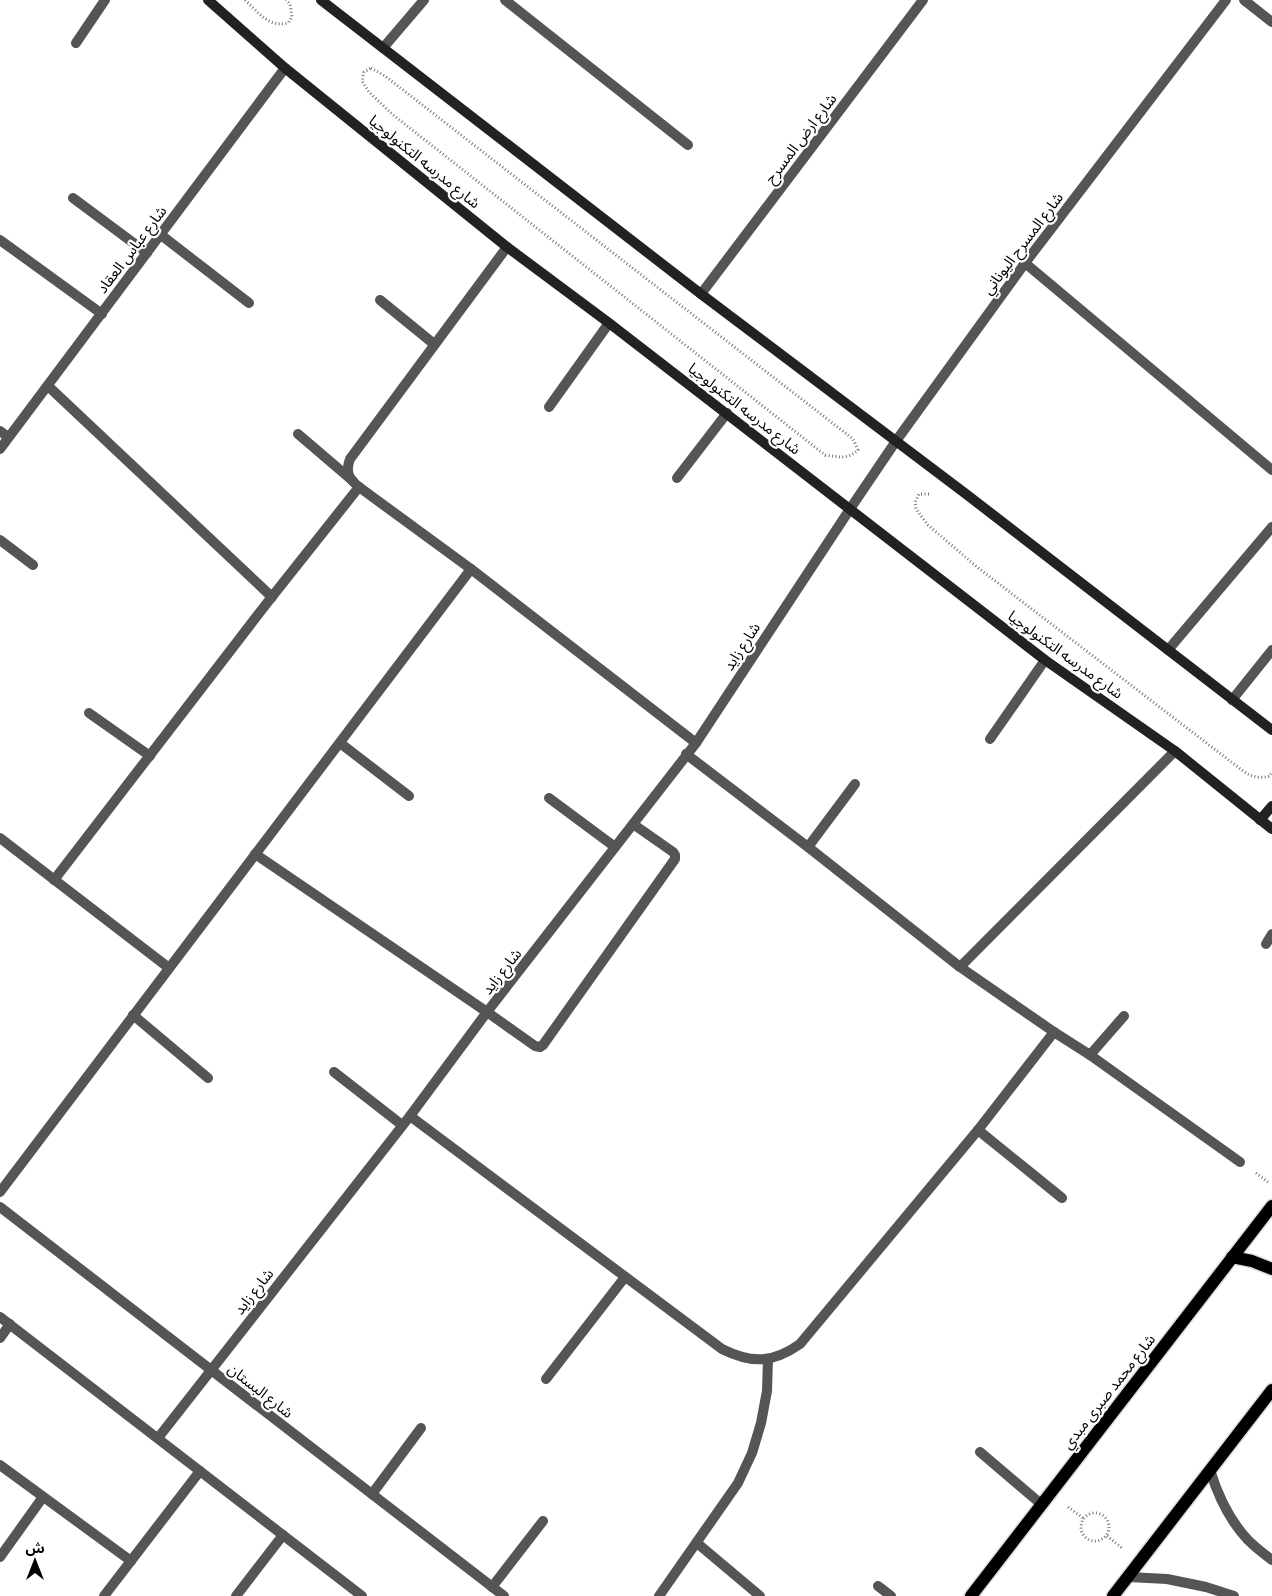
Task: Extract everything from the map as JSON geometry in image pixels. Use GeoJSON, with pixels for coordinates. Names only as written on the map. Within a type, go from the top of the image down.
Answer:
{"type":"FeatureCollection","features":[{"type":"Feature","properties":{"kind":"main road","name":"شارع محمد صبرى مبدي"},"geometry":{"type":"LineString","coordinates":[[971,1596],[1272,1206]]}},
{"type":"Feature","properties":{"kind":"main road"},"geometry":{"type":"LineString","coordinates":[[1232,1257],[1252,1261],[1272,1269]]}},
{"type":"Feature","properties":{"kind":"main road"},"geometry":{"type":"LineString","coordinates":[[1113,1596],[1272,1390]]}},
{"type":"Feature","properties":{"kind":"street"},"geometry":{"type":"LineString","coordinates":[[76,43],[106,0]]}},
{"type":"Feature","properties":{"kind":"street","name":"شارع مدرسه التكنولوجيا"},"geometry":{"type":"LineString","coordinates":[[208,0],[285,68],[507,247],[609,323],[1045,660],[1174,751],[1272,829]]}},
{"type":"Feature","properties":{"kind":"street"},"geometry":{"type":"LineString","coordinates":[[322,0],[701,294],[896,441],[1272,730]]}},
{"type":"Feature","properties":{"kind":"street"},"geometry":{"type":"LineString","coordinates":[[383,48],[424,0]]}},
{"type":"Feature","properties":{"kind":"street"},"geometry":{"type":"LineString","coordinates":[[505,0],[688,144]]}},
{"type":"Feature","properties":{"kind":"street","name":"شارع ارض المسرح"},"geometry":{"type":"LineString","coordinates":[[701,294],[923,0]]}},
{"type":"Feature","properties":{"kind":"street","name":"شارع المسرح اليوناني"},"geometry":{"type":"LineString","coordinates":[[850,509],[896,441],[1025,263],[1226,0]]}},
{"type":"Feature","properties":{"kind":"street"},"geometry":{"type":"LineString","coordinates":[[1244,0],[1272,22]]}},
{"type":"Feature","properties":{"kind":"street","name":"شارع عباس العقاد"},"geometry":{"type":"LineString","coordinates":[[0,448],[4,434],[48,386],[285,68]]}},
{"type":"Feature","properties":{"kind":"street"},"geometry":{"type":"LineString","coordinates":[[73,198],[147,253]]}},
{"type":"Feature","properties":{"kind":"street"},"geometry":{"type":"LineString","coordinates":[[161,235],[250,302]]}},
{"type":"Feature","properties":{"kind":"street"},"geometry":{"type":"LineString","coordinates":[[0,240],[102,314]]}},
{"type":"Feature","properties":{"kind":"street"},"geometry":{"type":"LineString","coordinates":[[356,484],[348,475],[347,467],[350,459],[507,247]]}},
{"type":"Feature","properties":{"kind":"street"},"geometry":{"type":"LineString","coordinates":[[1025,263],[1272,470]]}},
{"type":"Feature","properties":{"kind":"street"},"geometry":{"type":"LineString","coordinates":[[380,300],[434,344]]}},
{"type":"Feature","properties":{"kind":"street"},"geometry":{"type":"LineString","coordinates":[[549,407],[609,323]]}},
{"type":"Feature","properties":{"kind":"street"},"geometry":{"type":"LineString","coordinates":[[48,386],[272,597]]}},
{"type":"Feature","properties":{"kind":"street"},"geometry":{"type":"LineString","coordinates":[[678,478],[727,414]]}},
{"type":"Feature","properties":{"kind":"street"},"geometry":{"type":"LineString","coordinates":[[298,434],[356,484],[471,569],[696,742]]}},
{"type":"Feature","properties":{"kind":"street"},"geometry":{"type":"LineString","coordinates":[[54,880],[272,597],[356,484]]}},
{"type":"Feature","properties":{"kind":"street","name":"شارع زايد"},"geometry":{"type":"LineString","coordinates":[[158,1438],[410,1116],[696,742],[850,509]]}},
{"type":"Feature","properties":{"kind":"street"},"geometry":{"type":"LineString","coordinates":[[1168,650],[1272,527]]}},
{"type":"Feature","properties":{"kind":"street"},"geometry":{"type":"LineString","coordinates":[[0,540],[33,565]]}},
{"type":"Feature","properties":{"kind":"street"},"geometry":{"type":"LineString","coordinates":[[0,1192],[471,569]]}},
{"type":"Feature","properties":{"kind":"street"},"geometry":{"type":"LineString","coordinates":[[1232,700],[1272,650]]}},
{"type":"Feature","properties":{"kind":"street"},"geometry":{"type":"LineString","coordinates":[[990,739],[1045,660]]}},
{"type":"Feature","properties":{"kind":"street"},"geometry":{"type":"LineString","coordinates":[[90,713],[150,756]]}},
{"type":"Feature","properties":{"kind":"street"},"geometry":{"type":"LineString","coordinates":[[340,743],[409,796]]}},
{"type":"Feature","properties":{"kind":"street"},"geometry":{"type":"LineString","coordinates":[[960,967],[1174,751]]}},
{"type":"Feature","properties":{"kind":"street"},"geometry":{"type":"LineString","coordinates":[[686,754],[960,967],[1090,1055],[1240,1162]]}},
{"type":"Feature","properties":{"kind":"street"},"geometry":{"type":"LineString","coordinates":[[808,847],[855,784]]}},
{"type":"Feature","properties":{"kind":"street"},"geometry":{"type":"LineString","coordinates":[[549,798],[615,847]]}},
{"type":"Feature","properties":{"kind":"street"},"geometry":{"type":"LineString","coordinates":[[1260,820],[1272,806]]}},
{"type":"Feature","properties":{"kind":"street"},"geometry":{"type":"LineString","coordinates":[[255,854],[535,1046],[540,1047],[675,859],[673,852],[633,824]]}},
{"type":"Feature","properties":{"kind":"street"},"geometry":{"type":"LineString","coordinates":[[0,838],[169,968]]}},
{"type":"Feature","properties":{"kind":"street"},"geometry":{"type":"LineString","coordinates":[[1266,944],[1272,934]]}},
{"type":"Feature","properties":{"kind":"street"},"geometry":{"type":"LineString","coordinates":[[133,1015],[208,1078]]}},
{"type":"Feature","properties":{"kind":"street"},"geometry":{"type":"LineString","coordinates":[[1090,1055],[1124,1016]]}},
{"type":"Feature","properties":{"kind":"street"},"geometry":{"type":"LineString","coordinates":[[410,1116],[722,1349],[737,1356],[752,1359],[768,1359],[790,1351],[800,1344],[978,1130],[1054,1032]]}},
{"type":"Feature","properties":{"kind":"street"},"geometry":{"type":"LineString","coordinates":[[334,1072],[402,1125]]}},
{"type":"Feature","properties":{"kind":"street"},"geometry":{"type":"LineString","coordinates":[[978,1130],[1062,1198]]}},
{"type":"Feature","properties":{"kind":"street","name":"شارع البستان"},"geometry":{"type":"LineString","coordinates":[[0,1207],[504,1596]]}},
{"type":"Feature","properties":{"kind":"street"},"geometry":{"type":"LineString","coordinates":[[546,1379],[625,1277]]}},
{"type":"Feature","properties":{"kind":"street"},"geometry":{"type":"LineString","coordinates":[[0,1317],[362,1596]]}},
{"type":"Feature","properties":{"kind":"street"},"geometry":{"type":"LineString","coordinates":[[0,1338],[10,1324]]}},
{"type":"Feature","properties":{"kind":"street"},"geometry":{"type":"LineString","coordinates":[[660,1596],[738,1482],[752,1454],[761,1423],[767,1391],[768,1359]]}},
{"type":"Feature","properties":{"kind":"street"},"geometry":{"type":"LineString","coordinates":[[372,1494],[421,1428]]}},
{"type":"Feature","properties":{"kind":"street"},"geometry":{"type":"LineString","coordinates":[[980,1452],[1041,1504]]}},
{"type":"Feature","properties":{"kind":"street"},"geometry":{"type":"LineString","coordinates":[[0,1465],[131,1561]]}},
{"type":"Feature","properties":{"kind":"street"},"geometry":{"type":"LineString","coordinates":[[1210,1470],[1220,1498],[1234,1523],[1248,1540],[1272,1560]]}},
{"type":"Feature","properties":{"kind":"street"},"geometry":{"type":"LineString","coordinates":[[104,1596],[200,1471]]}},
{"type":"Feature","properties":{"kind":"street"},"geometry":{"type":"LineString","coordinates":[[0,1557],[43,1496]]}},
{"type":"Feature","properties":{"kind":"street"},"geometry":{"type":"LineString","coordinates":[[492,1587],[543,1521]]}},
{"type":"Feature","properties":{"kind":"street"},"geometry":{"type":"LineString","coordinates":[[236,1596],[283,1535]]}},
{"type":"Feature","properties":{"kind":"street"},"geometry":{"type":"LineString","coordinates":[[697,1543],[760,1596]]}},
{"type":"Feature","properties":{"kind":"street"},"geometry":{"type":"LineString","coordinates":[[1128,1577],[1167,1579],[1206,1587],[1234,1596]]}},
{"type":"Feature","properties":{"kind":"street"},"geometry":{"type":"LineString","coordinates":[[878,1586],[891,1596]]}},
{"type":"Feature","properties":{"kind":"path"},"geometry":{"type":"LineString","coordinates":[[245,0],[271,23],[281,25],[288,23],[292,16],[290,4],[286,0]]}},
{"type":"Feature","properties":{"kind":"path"},"geometry":{"type":"LineString","coordinates":[[371,68],[385,76],[853,439],[858,450],[852,455],[842,458],[825,455],[392,114],[369,92],[362,81],[364,72],[371,68]]}},
{"type":"Feature","properties":{"kind":"path"},"geometry":{"type":"LineString","coordinates":[[931,494],[919,494],[915,502],[916,509],[928,525],[977,567],[1243,771],[1252,777],[1262,778],[1270,776],[1272,772]]}},
{"type":"Feature","properties":{"kind":"path"},"geometry":{"type":"LineString","coordinates":[[1095,1512],[1102,1513],[1110,1524],[1107,1536],[1101,1540],[1093,1541],[1086,1538],[1081,1532],[1080,1525],[1083,1518],[1095,1512]]}}]}
